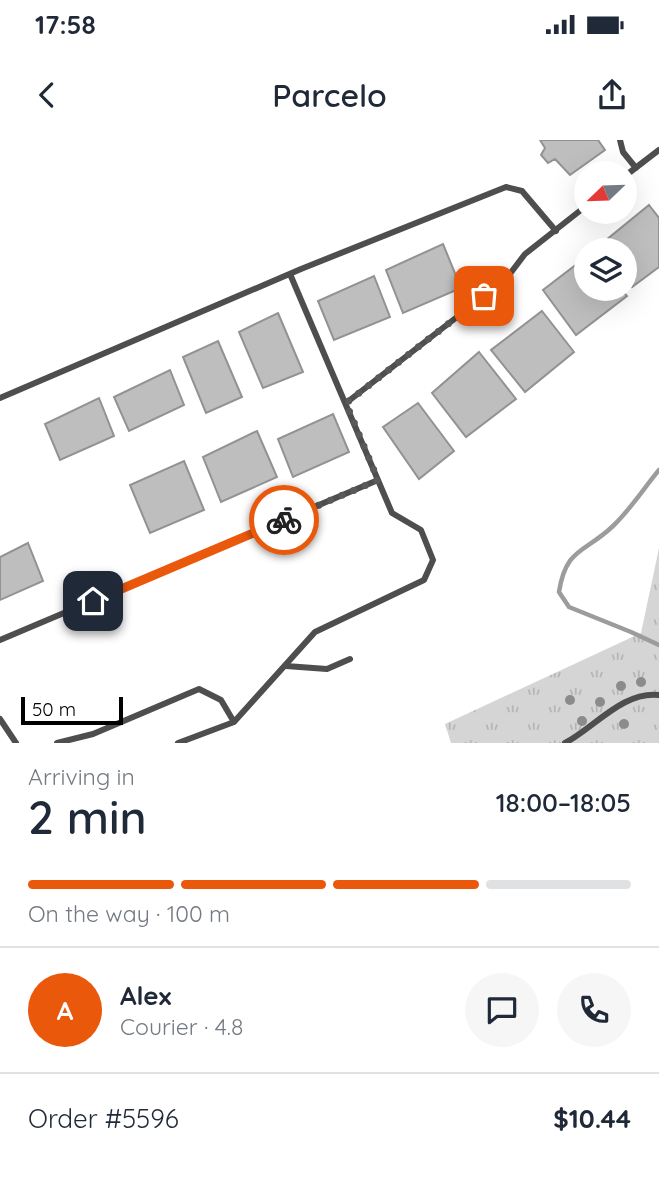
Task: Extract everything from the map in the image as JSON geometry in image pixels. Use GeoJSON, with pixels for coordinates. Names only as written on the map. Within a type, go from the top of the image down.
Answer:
{"type":"FeatureCollection","features":[{"type":"Feature","properties":{"kind":"lane"},"geometry":{"type":"LineString","coordinates":[[620,140],[623,152],[630,161]]}},
{"type":"Feature","properties":{"kind":"lane"},"geometry":{"type":"LineString","coordinates":[[637,167],[659,150]]}},
{"type":"Feature","properties":{"kind":"lane"},"geometry":{"type":"LineString","coordinates":[[0,398],[290,274],[506,187],[522,191],[556,230]]}},
{"type":"Feature","properties":{"kind":"lane"},"geometry":{"type":"LineString","coordinates":[[346,403],[506,279],[525,254],[574,216]]}},
{"type":"Feature","properties":{"kind":"lane"},"geometry":{"type":"LineString","coordinates":[[178,743],[234,722],[315,632],[424,580],[433,560],[421,530],[392,513],[290,274]]}},
{"type":"Feature","properties":{"kind":"lane"},"geometry":{"type":"LineString","coordinates":[[0,640],[378,480]]}},
{"type":"Feature","properties":{"kind":"lane"},"geometry":{"type":"LineString","coordinates":[[286,666],[327,669],[350,659]]}},
{"type":"Feature","properties":{"kind":"lane"},"geometry":{"type":"LineString","coordinates":[[57,743],[93,734],[199,689],[221,700],[234,722]]}},
{"type":"Feature","properties":{"kind":"lane"},"geometry":{"type":"LineString","coordinates":[[565,743],[627,700],[646,694],[659,695]]}},
{"type":"Feature","properties":{"kind":"lane"},"geometry":{"type":"LineString","coordinates":[[0,719],[16,743]]}},
{"type":"Feature","properties":{"kind":"green space"},"geometry":{"type":"Polygon","coordinates":[[[659,548],[659,743],[451,743],[445,724],[641,633],[659,548]]]}},
{"type":"Feature","properties":{"kind":"building"},"geometry":{"type":"Polygon","coordinates":[[[540,140],[598,140],[605,150],[590,161],[574,161],[574,172],[570,175],[555,159],[548,163],[541,155],[545,148],[540,140]]]}},
{"type":"Feature","properties":{"kind":"building"},"geometry":{"type":"Polygon","coordinates":[[[649,205],[659,218],[659,267],[637,283],[637,238],[609,238],[626,224],[637,224],[637,215],[649,205]]]}},
{"type":"Feature","properties":{"kind":"building"},"geometry":{"type":"Polygon","coordinates":[[[443,244],[461,288],[403,313],[386,270],[443,244]]]}},
{"type":"Feature","properties":{"kind":"building"},"geometry":{"type":"Polygon","coordinates":[[[574,266],[574,301],[620,301],[576,335],[543,290],[574,266]]]}},
{"type":"Feature","properties":{"kind":"building"},"geometry":{"type":"Polygon","coordinates":[[[374,276],[390,317],[334,340],[318,301],[374,276]]]}},
{"type":"Feature","properties":{"kind":"building"},"geometry":{"type":"Polygon","coordinates":[[[542,311],[574,352],[525,392],[491,350],[542,311]]]}},
{"type":"Feature","properties":{"kind":"building"},"geometry":{"type":"Polygon","coordinates":[[[278,313],[303,372],[263,388],[239,332],[278,313]]]}},
{"type":"Feature","properties":{"kind":"building"},"geometry":{"type":"Polygon","coordinates":[[[218,341],[242,397],[206,413],[183,357],[218,341]]]}},
{"type":"Feature","properties":{"kind":"building"},"geometry":{"type":"Polygon","coordinates":[[[479,352],[516,399],[466,437],[432,393],[479,352]]]}},
{"type":"Feature","properties":{"kind":"building"},"geometry":{"type":"Polygon","coordinates":[[[170,370],[184,405],[129,431],[114,397],[170,370]]]}},
{"type":"Feature","properties":{"kind":"building"},"geometry":{"type":"Polygon","coordinates":[[[99,398],[114,436],[60,460],[45,424],[99,398]]]}},
{"type":"Feature","properties":{"kind":"building"},"geometry":{"type":"Polygon","coordinates":[[[418,403],[454,451],[419,479],[383,427],[418,403]]]}},
{"type":"Feature","properties":{"kind":"building"},"geometry":{"type":"Polygon","coordinates":[[[333,414],[349,452],[293,477],[278,439],[333,414]]]}},
{"type":"Feature","properties":{"kind":"building"},"geometry":{"type":"Polygon","coordinates":[[[257,431],[277,477],[221,502],[203,457],[257,431]]]}},
{"type":"Feature","properties":{"kind":"building"},"geometry":{"type":"Polygon","coordinates":[[[184,461],[204,510],[150,533],[130,485],[184,461]]]}},
{"type":"Feature","properties":{"kind":"building"},"geometry":{"type":"Polygon","coordinates":[[[28,543],[43,581],[0,600],[0,557],[28,543]]]}},
{"type":"Feature","properties":{"kind":"waterway"},"geometry":{"type":"LineString","coordinates":[[659,470],[619,520],[572,558],[566,566],[559,592],[569,607],[659,645]]}},
{"type":"Feature","properties":{"kind":"way so far"},"geometry":{"type":"LineString","coordinates":[[284,520],[378,480],[346,403],[484,296]]}},
{"type":"Feature","properties":{"kind":"route"},"geometry":{"type":"LineString","coordinates":[[93,601],[284,520]]}}]}
